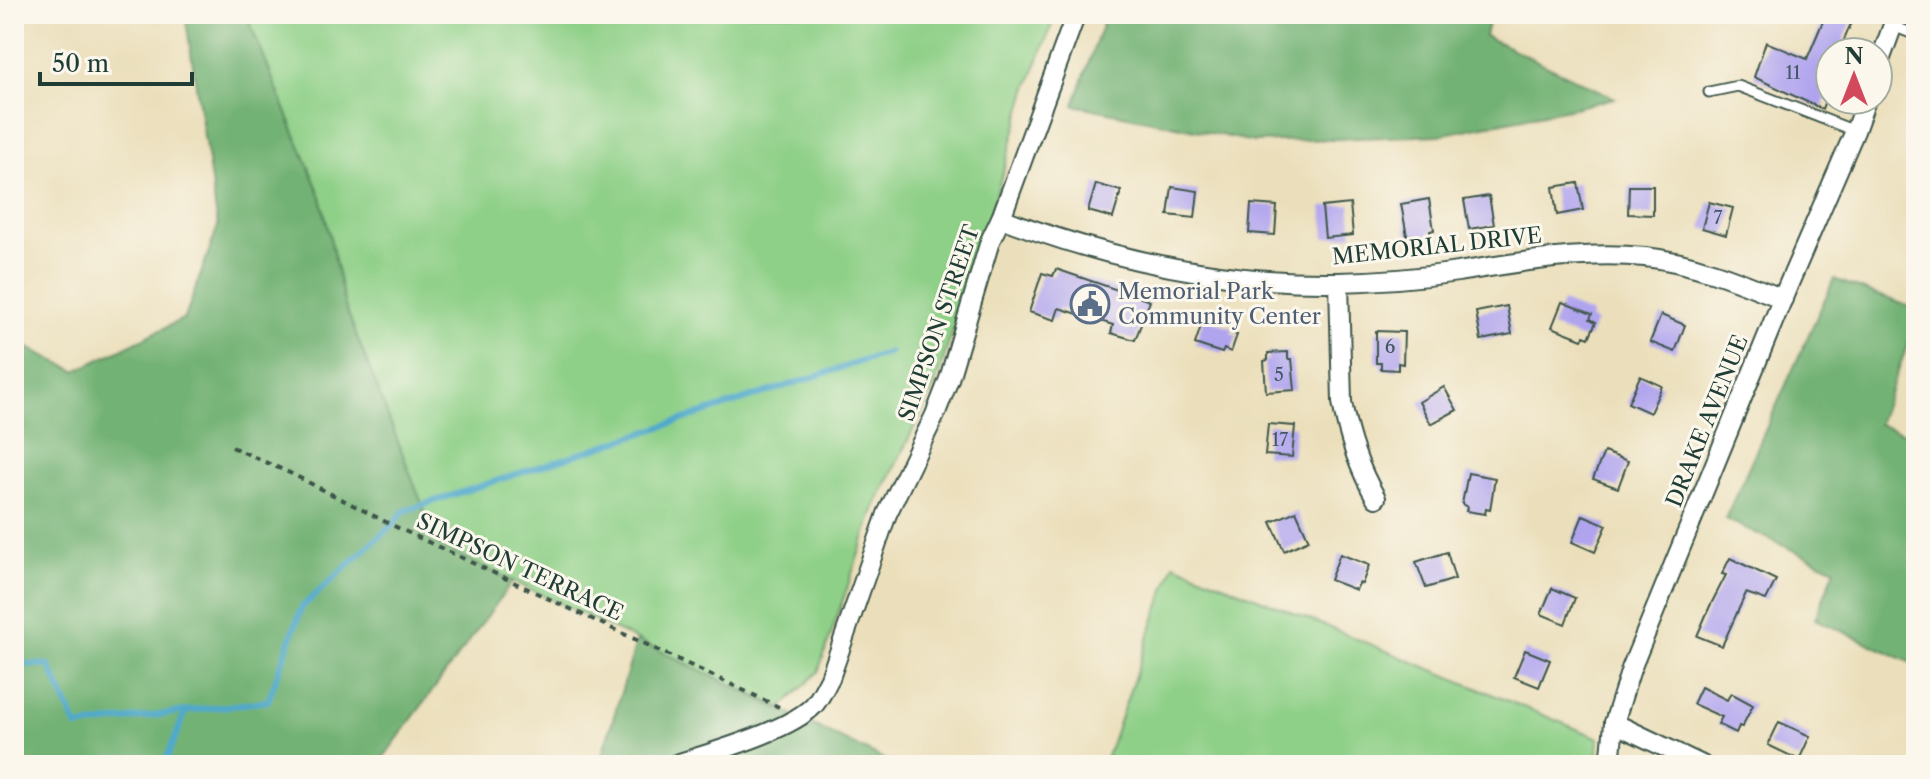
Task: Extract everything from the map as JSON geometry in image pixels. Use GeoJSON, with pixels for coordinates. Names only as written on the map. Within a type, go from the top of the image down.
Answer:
{"type":"FeatureCollection","features":[{"type":"Feature","properties":{"kind":"street","name":"SIMPSON STREET"},"geometry":{"type":"LineString","coordinates":[[674,765],[738,744],[790,721],[812,707],[830,678],[887,514],[949,379],[986,255],[1076,14]]}},
{"type":"Feature","properties":{"kind":"street","name":"DRAKE AVENUE"},"geometry":{"type":"LineString","coordinates":[[1610,765],[1614,723],[1631,669],[1860,116]]}},
{"type":"Feature","properties":{"kind":"street","name":"MEMORIAL DRIVE"},"geometry":{"type":"LineString","coordinates":[[1001,218],[1115,255],[1166,266],[1253,278],[1339,282],[1457,272],[1563,257],[1621,256],[1646,257],[1706,270],[1783,299]]}},
{"type":"Feature","properties":{"kind":"street"},"geometry":{"type":"LineString","coordinates":[[1339,282],[1342,402],[1354,451],[1376,498]]}},
{"type":"Feature","properties":{"kind":"street"},"geometry":{"type":"LineString","coordinates":[[1614,723],[1702,765]]}},
{"type":"Feature","properties":{"kind":"lane"},"geometry":{"type":"LineString","coordinates":[[1895,20],[1916,35]]}},
{"type":"Feature","properties":{"kind":"lane"},"geometry":{"type":"LineString","coordinates":[[1709,92],[1738,86],[1855,131]]}},
{"type":"Feature","properties":{"kind":"path","name":"SIMPSON TERRACE"},"geometry":{"type":"LineString","coordinates":[[232,447],[781,708],[790,721]]}},
{"type":"Feature","properties":{"kind":"green space"},"geometry":{"type":"Polygon","coordinates":[[[185,14],[246,14],[321,197],[345,306],[438,545],[513,581],[378,765],[14,765],[14,341],[76,371],[185,318],[218,226],[185,14]]]}},
{"type":"Feature","properties":{"kind":"green space"},"geometry":{"type":"Polygon","coordinates":[[[246,14],[1056,14],[1027,90],[935,385],[875,507],[818,672],[781,708],[438,546],[345,306],[321,197],[246,14]]]}},
{"type":"Feature","properties":{"kind":"green space"},"geometry":{"type":"Polygon","coordinates":[[[1106,14],[1490,14],[1485,36],[1615,98],[1439,135],[1254,142],[1074,105],[1106,14]]]}},
{"type":"Feature","properties":{"kind":"green space"},"geometry":{"type":"Polygon","coordinates":[[[1834,279],[1916,309],[1916,322],[1878,424],[1916,437],[1916,665],[1815,619],[1835,569],[1725,519],[1834,279]]]}},
{"type":"Feature","properties":{"kind":"green space"},"geometry":{"type":"Polygon","coordinates":[[[1174,564],[1599,738],[1597,765],[1104,765],[1174,564]]]}},
{"type":"Feature","properties":{"kind":"green space"},"geometry":{"type":"Polygon","coordinates":[[[637,640],[896,765],[599,765],[637,640]]]}},
{"type":"Feature","properties":{"kind":"building"},"geometry":{"type":"Polygon","coordinates":[[[1826,14],[1855,14],[1846,36],[1817,36],[1826,14]]]}},
{"type":"Feature","properties":{"kind":"building"},"geometry":{"type":"Polygon","coordinates":[[[1766,42],[1807,59],[1814,42],[1814,105],[1754,77],[1766,42]]]}},
{"type":"Feature","properties":{"kind":"building"},"geometry":{"type":"Polygon","coordinates":[[[1578,183],[1583,210],[1557,215],[1553,187],[1578,183]]]}},
{"type":"Feature","properties":{"kind":"building"},"geometry":{"type":"Polygon","coordinates":[[[1096,184],[1121,191],[1113,218],[1088,211],[1096,184]]]}},
{"type":"Feature","properties":{"kind":"building"},"geometry":{"type":"Polygon","coordinates":[[[1629,186],[1653,186],[1653,215],[1628,214],[1629,186]]]}},
{"type":"Feature","properties":{"kind":"building"},"geometry":{"type":"Polygon","coordinates":[[[1172,187],[1198,191],[1195,218],[1168,215],[1172,187]]]}},
{"type":"Feature","properties":{"kind":"building"},"geometry":{"type":"Polygon","coordinates":[[[1489,196],[1494,225],[1469,229],[1464,200],[1489,196]]]}},
{"type":"Feature","properties":{"kind":"building"},"geometry":{"type":"Polygon","coordinates":[[[1429,199],[1434,230],[1430,231],[1431,237],[1414,240],[1412,235],[1407,236],[1401,204],[1429,199]]]}},
{"type":"Feature","properties":{"kind":"building"},"geometry":{"type":"Polygon","coordinates":[[[1709,202],[1733,208],[1726,235],[1702,228],[1709,202]]]}},
{"type":"Feature","properties":{"kind":"building"},"geometry":{"type":"Polygon","coordinates":[[[1251,204],[1277,206],[1275,235],[1249,233],[1251,204]]]}},
{"type":"Feature","properties":{"kind":"building"},"geometry":{"type":"Polygon","coordinates":[[[1350,204],[1353,235],[1325,238],[1322,207],[1350,204]]]}},
{"type":"Feature","properties":{"kind":"building","name":"Memorial Park Community Center"},"geometry":{"type":"Polygon","coordinates":[[[1056,269],[1150,301],[1135,340],[1111,333],[1113,325],[1059,308],[1055,320],[1029,312],[1042,273],[1053,276],[1056,269]]]}},
{"type":"Feature","properties":{"kind":"building"},"geometry":{"type":"Polygon","coordinates":[[[1562,302],[1592,314],[1590,319],[1596,322],[1589,338],[1584,336],[1582,339],[1552,327],[1562,302]]]}},
{"type":"Feature","properties":{"kind":"building"},"geometry":{"type":"Polygon","coordinates":[[[1507,306],[1512,334],[1481,340],[1476,312],[1507,306]]]}},
{"type":"Feature","properties":{"kind":"building"},"geometry":{"type":"Polygon","coordinates":[[[1661,315],[1685,325],[1675,352],[1650,342],[1661,315]]]}},
{"type":"Feature","properties":{"kind":"building"},"geometry":{"type":"Polygon","coordinates":[[[1204,317],[1233,328],[1231,333],[1237,335],[1231,352],[1224,349],[1222,353],[1195,344],[1204,317]]]}},
{"type":"Feature","properties":{"kind":"building"},"geometry":{"type":"Polygon","coordinates":[[[1376,331],[1404,332],[1403,364],[1398,363],[1398,370],[1381,369],[1381,363],[1376,363],[1376,331]]]}},
{"type":"Feature","properties":{"kind":"building"},"geometry":{"type":"Polygon","coordinates":[[[1288,352],[1288,359],[1292,359],[1295,390],[1266,392],[1264,361],[1268,360],[1268,353],[1288,352]]]}},
{"type":"Feature","properties":{"kind":"building"},"geometry":{"type":"Polygon","coordinates":[[[1640,376],[1662,386],[1650,413],[1628,403],[1640,376]]]}},
{"type":"Feature","properties":{"kind":"building"},"geometry":{"type":"Polygon","coordinates":[[[1444,387],[1457,410],[1431,424],[1419,402],[1444,387]]]}},
{"type":"Feature","properties":{"kind":"building"},"geometry":{"type":"Polygon","coordinates":[[[1268,424],[1295,426],[1292,457],[1265,455],[1268,424]]]}},
{"type":"Feature","properties":{"kind":"building"},"geometry":{"type":"Polygon","coordinates":[[[1604,452],[1628,461],[1618,488],[1593,479],[1604,452]]]}},
{"type":"Feature","properties":{"kind":"building"},"geometry":{"type":"Polygon","coordinates":[[[1468,473],[1495,478],[1490,510],[1486,509],[1485,514],[1466,511],[1467,507],[1462,504],[1468,473]]]}},
{"type":"Feature","properties":{"kind":"building"},"geometry":{"type":"Polygon","coordinates":[[[1296,511],[1309,540],[1284,551],[1271,522],[1296,511]]]}},
{"type":"Feature","properties":{"kind":"building"},"geometry":{"type":"Polygon","coordinates":[[[1583,515],[1607,525],[1595,552],[1572,542],[1583,515]]]}},
{"type":"Feature","properties":{"kind":"building"},"geometry":{"type":"Polygon","coordinates":[[[1447,552],[1455,579],[1426,588],[1416,562],[1447,552]]]}},
{"type":"Feature","properties":{"kind":"building"},"geometry":{"type":"Polygon","coordinates":[[[1340,554],[1369,565],[1362,584],[1359,583],[1356,590],[1330,580],[1340,554]]]}},
{"type":"Feature","properties":{"kind":"building"},"geometry":{"type":"Polygon","coordinates":[[[1730,558],[1776,580],[1766,600],[1746,593],[1722,646],[1697,636],[1726,575],[1722,574],[1730,558]]]}},
{"type":"Feature","properties":{"kind":"building"},"geometry":{"type":"Polygon","coordinates":[[[1552,588],[1575,598],[1565,624],[1541,614],[1552,588]]]}},
{"type":"Feature","properties":{"kind":"building"},"geometry":{"type":"Polygon","coordinates":[[[1525,650],[1550,660],[1539,687],[1514,677],[1525,650]]]}},
{"type":"Feature","properties":{"kind":"building"},"geometry":{"type":"Polygon","coordinates":[[[1701,687],[1727,700],[1731,693],[1753,705],[1736,733],[1718,724],[1722,717],[1693,704],[1701,687]]]}},
{"type":"Feature","properties":{"kind":"building"},"geometry":{"type":"Polygon","coordinates":[[[1779,722],[1810,736],[1799,760],[1768,745],[1779,722]]]}},
{"type":"Feature","properties":{"kind":"waterway"},"geometry":{"type":"LineString","coordinates":[[186,711],[268,701],[302,607],[404,511],[890,352]]}},
{"type":"Feature","properties":{"kind":"waterway"},"geometry":{"type":"LineString","coordinates":[[14,664],[49,665],[77,727],[186,711],[164,765]]}},
{"type":"Feature","properties":{"kind":"place","name":"Memorial Park Community Center"},"geometry":{"type":"Point","coordinates":[1090,304]}}]}
